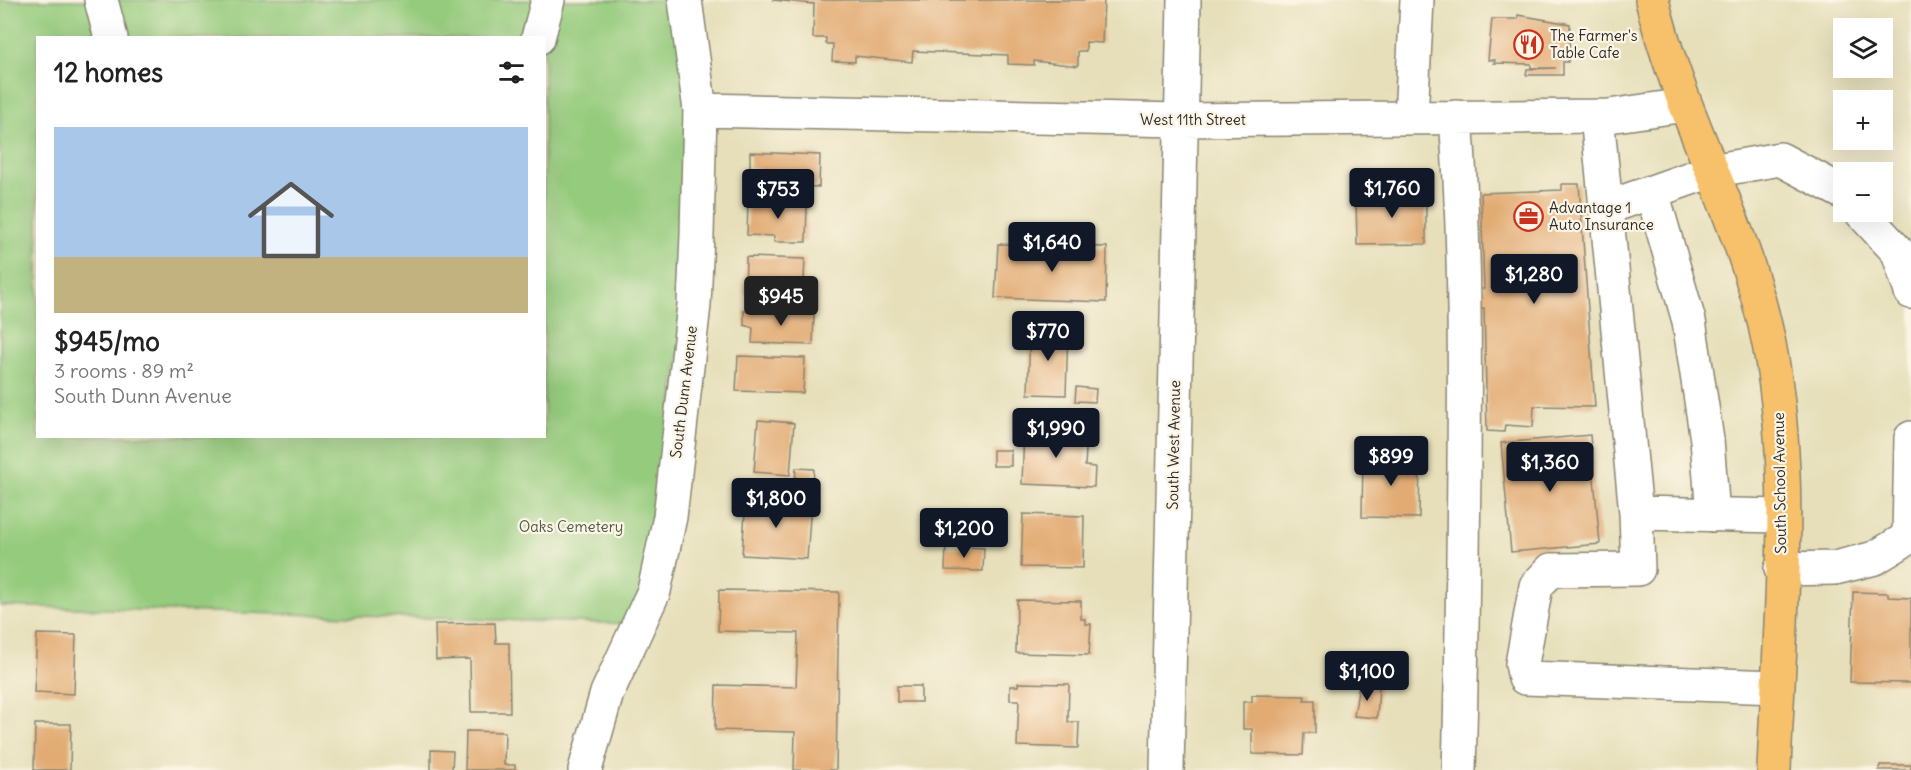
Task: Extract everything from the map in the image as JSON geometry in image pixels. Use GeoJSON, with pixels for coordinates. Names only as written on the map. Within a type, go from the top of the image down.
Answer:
{"type":"FeatureCollection","features":[{"type":"Feature","properties":{"kind":"main road","name":"South School Avenue"},"geometry":{"type":"LineString","coordinates":[[1652,0],[1685,105],[1745,258],[1769,343],[1782,434],[1781,569],[1774,770]]}},
{"type":"Feature","properties":{"kind":"street"},"geometry":{"type":"LineString","coordinates":[[101,0],[110,36]]}},
{"type":"Feature","properties":{"kind":"street"},"geometry":{"type":"LineString","coordinates":[[539,36],[548,0]]}},
{"type":"Feature","properties":{"kind":"street","name":"South Dunn Avenue"},"geometry":{"type":"LineString","coordinates":[[585,770],[608,693],[654,591],[670,517],[694,305],[700,111],[685,0]]}},
{"type":"Feature","properties":{"kind":"street","name":"South West Avenue"},"geometry":{"type":"LineString","coordinates":[[1167,770],[1185,0]]}},
{"type":"Feature","properties":{"kind":"street"},"geometry":{"type":"LineString","coordinates":[[1411,118],[1418,0]]}},
{"type":"Feature","properties":{"kind":"street","name":"West 11th Street"},"geometry":{"type":"LineString","coordinates":[[700,111],[1181,120],[1597,116],[1685,105]]}},
{"type":"Feature","properties":{"kind":"street"},"geometry":{"type":"LineString","coordinates":[[1597,116],[1636,513],[1638,569],[1551,570],[1536,586],[1521,664],[1525,678],[1777,687]]}},
{"type":"Feature","properties":{"kind":"street"},"geometry":{"type":"LineString","coordinates":[[1456,117],[1464,214],[1466,312],[1464,626],[1459,770]]}},
{"type":"Feature","properties":{"kind":"street"},"geometry":{"type":"LineString","coordinates":[[1606,208],[1711,171],[1780,159],[1833,187]]}},
{"type":"Feature","properties":{"kind":"street"},"geometry":{"type":"LineString","coordinates":[[1652,192],[1689,321],[1707,440],[1713,515]]}},
{"type":"Feature","properties":{"kind":"street"},"geometry":{"type":"LineString","coordinates":[[1870,222],[1898,252],[1911,292]]}},
{"type":"Feature","properties":{"kind":"street"},"geometry":{"type":"LineString","coordinates":[[1781,569],[1845,566],[1875,558],[1909,537],[1911,438]]}},
{"type":"Feature","properties":{"kind":"street"},"geometry":{"type":"LineString","coordinates":[[1636,513],[1782,516]]}},
{"type":"Feature","properties":{"kind":"green space","name":"Oaks Cemetery"},"geometry":{"type":"Polygon","coordinates":[[[0,0],[685,0],[697,235],[639,624],[0,606],[0,0]]]}},
{"type":"Feature","properties":{"kind":"building"},"geometry":{"type":"Polygon","coordinates":[[[772,0],[1104,0],[1102,43],[1086,42],[1086,51],[1078,51],[1078,66],[1034,61],[1034,65],[1008,64],[1008,55],[913,51],[912,62],[855,56],[855,62],[832,61],[833,44],[826,44],[826,38],[813,38],[814,4],[772,0]]]}},
{"type":"Feature","properties":{"kind":"building","name":"The Farmer's Table Cafe"},"geometry":{"type":"Polygon","coordinates":[[[1518,15],[1570,24],[1568,62],[1563,62],[1563,75],[1526,75],[1527,69],[1556,68],[1531,68],[1531,64],[1494,63],[1495,60],[1488,60],[1492,19],[1518,19],[1518,15]]]}},
{"type":"Feature","properties":{"kind":"building"},"geometry":{"type":"Polygon","coordinates":[[[750,152],[820,155],[819,187],[758,185],[759,169],[750,167],[750,152]]]}},
{"type":"Feature","properties":{"kind":"building"},"geometry":{"type":"Polygon","coordinates":[[[1562,184],[1579,184],[1595,407],[1534,406],[1533,427],[1505,425],[1504,432],[1487,431],[1484,308],[1477,308],[1477,289],[1484,289],[1481,193],[1562,190],[1562,184]]]}},
{"type":"Feature","properties":{"kind":"building"},"geometry":{"type":"Polygon","coordinates":[[[1393,187],[1413,187],[1413,197],[1426,197],[1426,244],[1357,245],[1356,198],[1393,198],[1393,187]]]}},
{"type":"Feature","properties":{"kind":"building"},"geometry":{"type":"Polygon","coordinates":[[[748,201],[807,202],[806,242],[774,242],[774,236],[747,235],[748,201]]]}},
{"type":"Feature","properties":{"kind":"building"},"geometry":{"type":"Polygon","coordinates":[[[998,244],[1107,247],[1106,302],[995,298],[998,244]]]}},
{"type":"Feature","properties":{"kind":"building"},"geometry":{"type":"Polygon","coordinates":[[[746,257],[805,259],[803,299],[753,298],[753,295],[745,294],[746,257]]]}},
{"type":"Feature","properties":{"kind":"building"},"geometry":{"type":"Polygon","coordinates":[[[744,311],[814,313],[813,345],[752,343],[753,328],[744,325],[744,311]]]}},
{"type":"Feature","properties":{"kind":"building"},"geometry":{"type":"Polygon","coordinates":[[[1030,328],[1068,329],[1066,395],[1028,394],[1030,328]]]}},
{"type":"Feature","properties":{"kind":"building"},"geometry":{"type":"Polygon","coordinates":[[[738,356],[805,358],[803,393],[736,391],[738,356]]]}},
{"type":"Feature","properties":{"kind":"building"},"geometry":{"type":"Polygon","coordinates":[[[1076,387],[1096,389],[1095,402],[1075,401],[1076,387]]]}},
{"type":"Feature","properties":{"kind":"building"},"geometry":{"type":"Polygon","coordinates":[[[758,420],[794,423],[790,475],[754,472],[758,420]]]}},
{"type":"Feature","properties":{"kind":"building"},"geometry":{"type":"Polygon","coordinates":[[[1024,430],[1087,433],[1085,466],[1095,467],[1094,487],[1022,484],[1024,430]]]}},
{"type":"Feature","properties":{"kind":"building"},"geometry":{"type":"Polygon","coordinates":[[[1590,435],[1600,544],[1511,552],[1501,443],[1590,435]]]}},
{"type":"Feature","properties":{"kind":"building"},"geometry":{"type":"Polygon","coordinates":[[[993,450],[1011,450],[1011,466],[993,466],[993,450]]]}},
{"type":"Feature","properties":{"kind":"building"},"geometry":{"type":"Polygon","coordinates":[[[1363,456],[1420,457],[1419,518],[1362,517],[1363,456]]]}},
{"type":"Feature","properties":{"kind":"building"},"geometry":{"type":"Polygon","coordinates":[[[796,468],[814,469],[813,483],[795,482],[796,468]]]}},
{"type":"Feature","properties":{"kind":"building"},"geometry":{"type":"Polygon","coordinates":[[[746,499],[811,504],[807,559],[742,555],[746,499]]]}},
{"type":"Feature","properties":{"kind":"building"},"geometry":{"type":"Polygon","coordinates":[[[1023,514],[1084,516],[1083,568],[1021,567],[1023,514]]]}},
{"type":"Feature","properties":{"kind":"building"},"geometry":{"type":"Polygon","coordinates":[[[946,546],[984,548],[983,571],[945,570],[946,546]]]}},
{"type":"Feature","properties":{"kind":"building"},"geometry":{"type":"Polygon","coordinates":[[[719,590],[839,592],[836,770],[794,770],[795,732],[715,730],[716,685],[796,687],[798,633],[718,631],[719,590]]]}},
{"type":"Feature","properties":{"kind":"building"},"geometry":{"type":"Polygon","coordinates":[[[1853,592],[1888,593],[1888,597],[1911,598],[1911,683],[1850,682],[1853,592]]]}},
{"type":"Feature","properties":{"kind":"building"},"geometry":{"type":"Polygon","coordinates":[[[1017,600],[1081,601],[1081,619],[1085,619],[1085,624],[1091,624],[1089,655],[1016,653],[1017,600]]]}},
{"type":"Feature","properties":{"kind":"building"},"geometry":{"type":"Polygon","coordinates":[[[495,623],[496,643],[509,643],[510,712],[471,712],[470,659],[436,660],[435,624],[495,623]]]}},
{"type":"Feature","properties":{"kind":"building"},"geometry":{"type":"Polygon","coordinates":[[[37,634],[76,635],[74,694],[34,692],[37,634]]]}},
{"type":"Feature","properties":{"kind":"building"},"geometry":{"type":"Polygon","coordinates":[[[1018,683],[1069,684],[1068,722],[1079,722],[1078,748],[1017,746],[1019,700],[1010,700],[1010,686],[1018,686],[1018,683]]]}},
{"type":"Feature","properties":{"kind":"building"},"geometry":{"type":"Polygon","coordinates":[[[1359,685],[1379,686],[1377,718],[1354,716],[1359,685]]]}},
{"type":"Feature","properties":{"kind":"building"},"geometry":{"type":"Polygon","coordinates":[[[897,686],[921,686],[921,702],[897,702],[897,686]]]}},
{"type":"Feature","properties":{"kind":"building"},"geometry":{"type":"Polygon","coordinates":[[[1252,695],[1305,696],[1304,700],[1315,700],[1315,733],[1304,733],[1303,755],[1252,754],[1252,729],[1243,729],[1243,702],[1252,702],[1252,695]]]}},
{"type":"Feature","properties":{"kind":"building"},"geometry":{"type":"Polygon","coordinates":[[[35,724],[71,724],[70,770],[34,770],[35,724]]]}},
{"type":"Feature","properties":{"kind":"building"},"geometry":{"type":"Polygon","coordinates":[[[466,731],[505,732],[504,765],[515,765],[515,770],[465,770],[466,731]]]}},
{"type":"Feature","properties":{"kind":"building"},"geometry":{"type":"Polygon","coordinates":[[[431,750],[453,751],[452,770],[431,770],[431,750]]]}},
{"type":"Feature","properties":{"kind":"building"},"geometry":{"type":"Polygon","coordinates":[[[1880,765],[1911,765],[1911,770],[1879,770],[1880,765]]]}},
{"type":"Feature","properties":{"kind":"place","name":"The Farmer's Table Cafe"},"geometry":{"type":"Point","coordinates":[1529,45]}},
{"type":"Feature","properties":{"kind":"place","name":"Advantage 1 Auto Insurance"},"geometry":{"type":"Point","coordinates":[1528,217]}}]}
